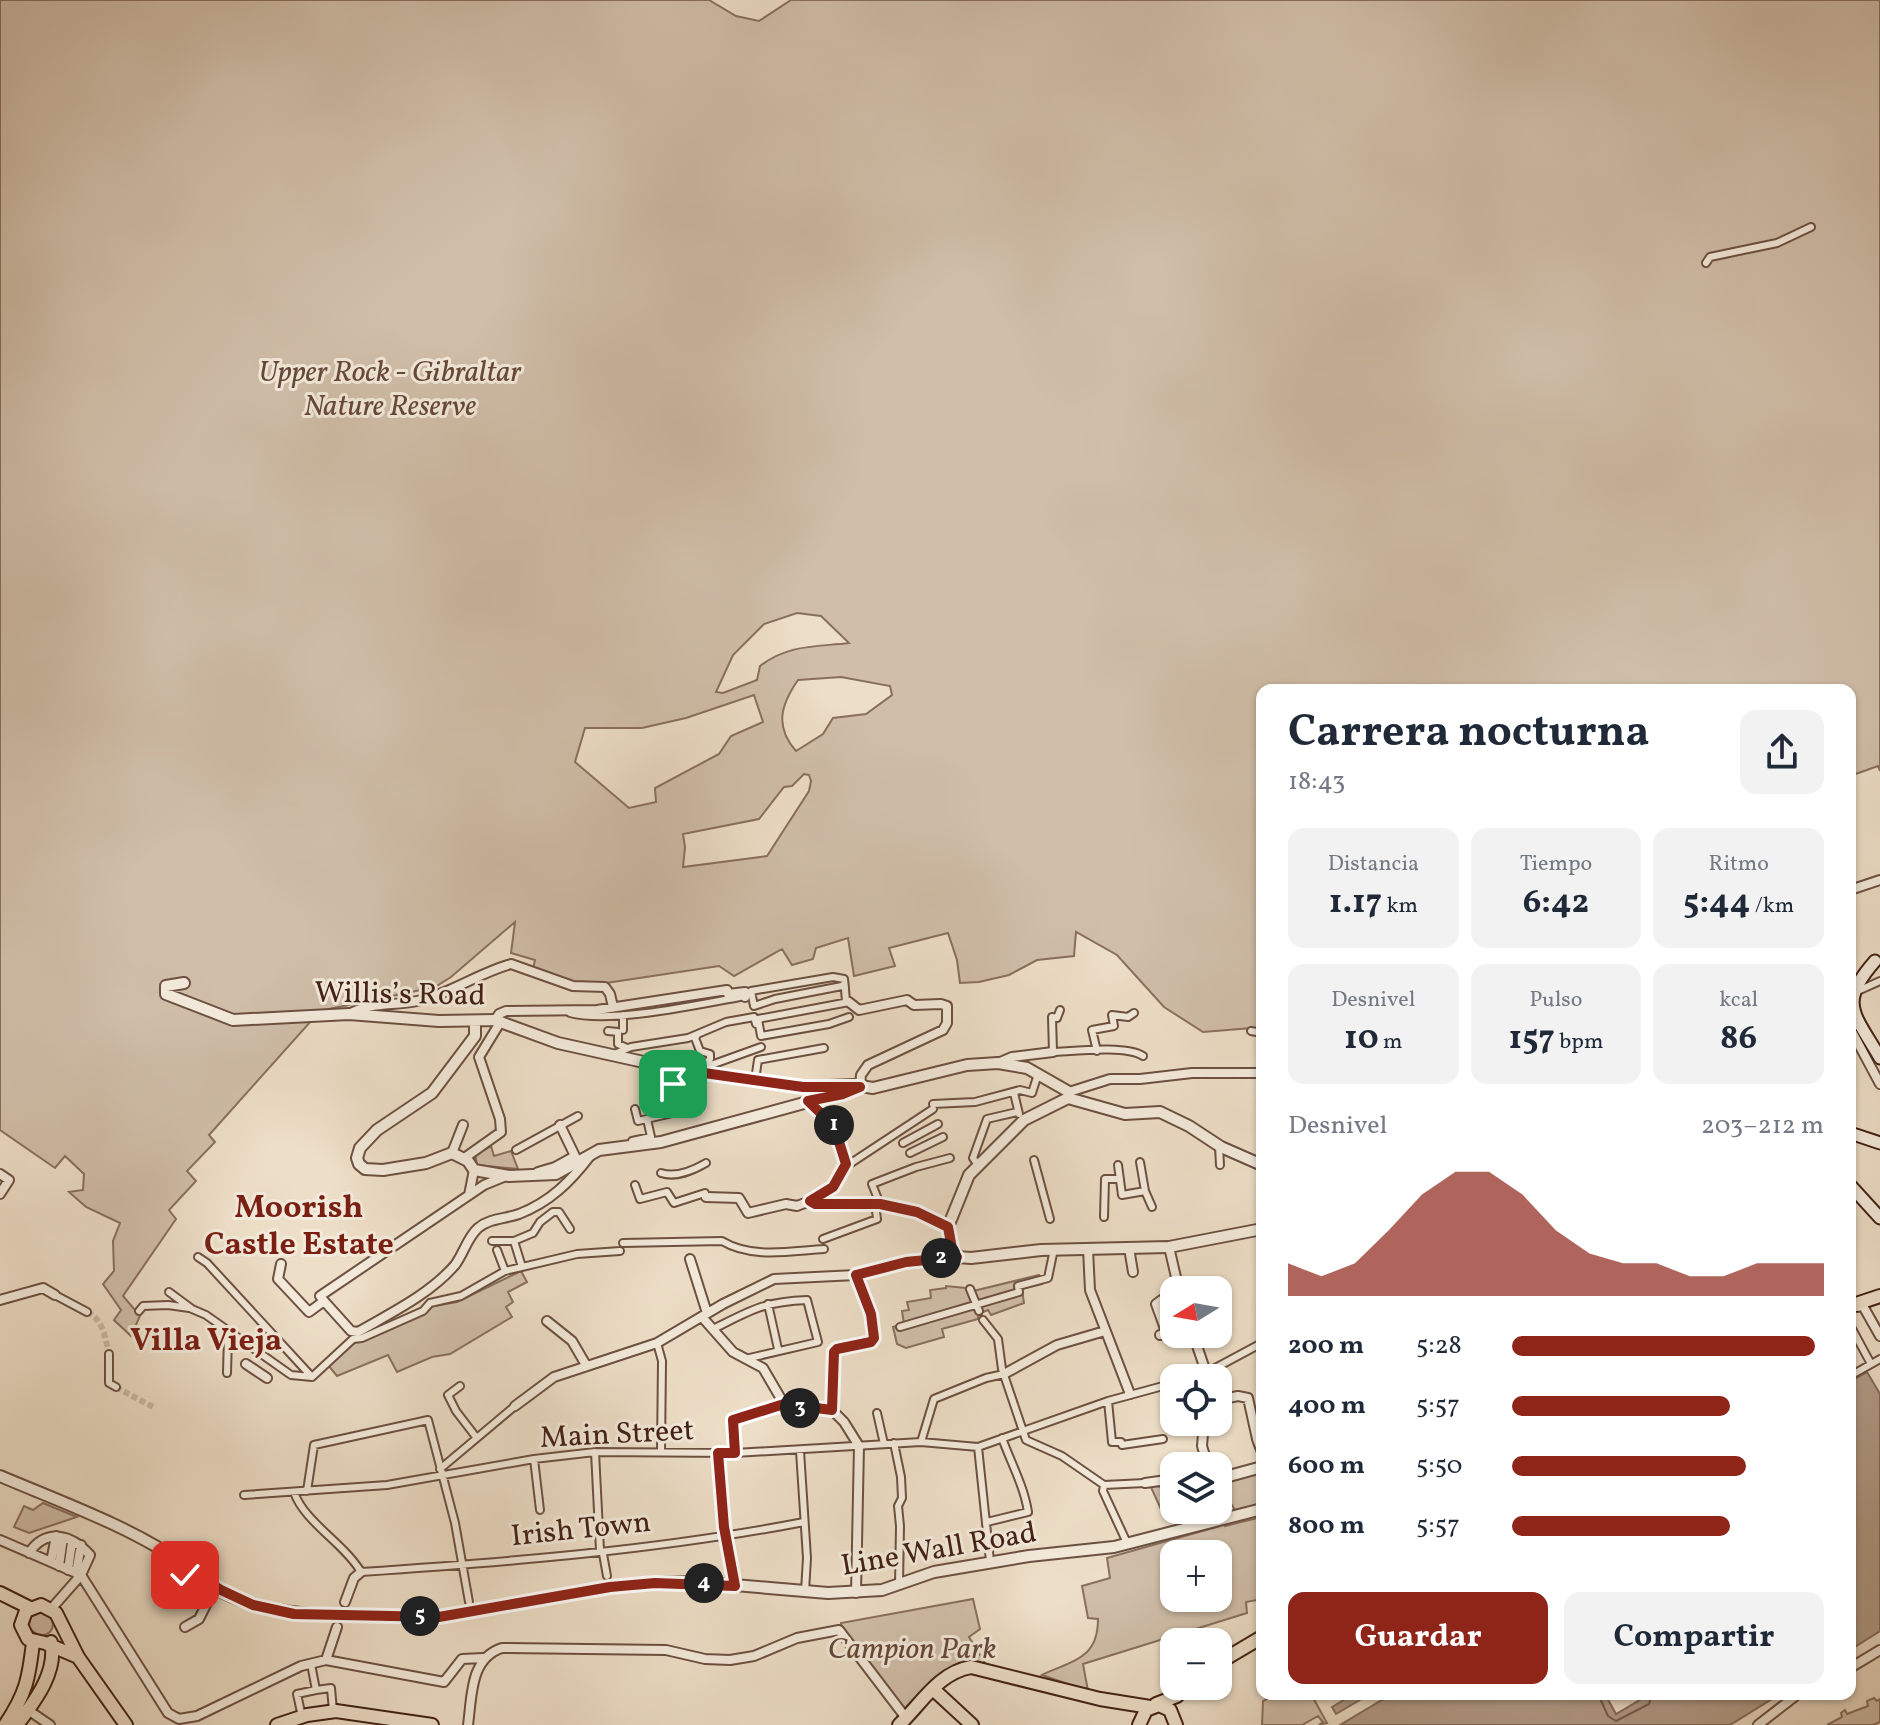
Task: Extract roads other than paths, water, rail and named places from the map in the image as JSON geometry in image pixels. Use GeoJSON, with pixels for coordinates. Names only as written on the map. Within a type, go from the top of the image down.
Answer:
{"type":"FeatureCollection","features":[{"type":"Feature","properties":{"kind":"main road"},"geometry":{"type":"LineString","coordinates":[[1857,982],[1878,959]]}},
{"type":"Feature","properties":{"kind":"main road"},"geometry":{"type":"LineString","coordinates":[[1856,1012],[1880,1058]]}},
{"type":"Feature","properties":{"kind":"main road"},"geometry":{"type":"LineString","coordinates":[[1856,1135],[1880,1143]]}},
{"type":"Feature","properties":{"kind":"main road"},"geometry":{"type":"LineString","coordinates":[[1856,1192],[1880,1218]]}},
{"type":"Feature","properties":{"kind":"main road"},"geometry":{"type":"LineString","coordinates":[[1856,1304],[1880,1296]]}},
{"type":"Feature","properties":{"kind":"main road"},"geometry":{"type":"LineString","coordinates":[[2,1594],[30,1608]]}},
{"type":"Feature","properties":{"kind":"main road"},"geometry":{"type":"LineString","coordinates":[[2,1594],[21,1619],[24,1635],[78,1657]]}},
{"type":"Feature","properties":{"kind":"main road"},"geometry":{"type":"LineString","coordinates":[[21,1619],[30,1608],[41,1605],[55,1614],[78,1657],[126,1725]]}},
{"type":"Feature","properties":{"kind":"main road"},"geometry":{"type":"LineString","coordinates":[[8,1721],[45,1643],[60,1627],[55,1614]]}},
{"type":"Feature","properties":{"kind":"main road"},"geometry":{"type":"LineString","coordinates":[[1232,1655],[1256,1641]]}},
{"type":"Feature","properties":{"kind":"main road"},"geometry":{"type":"LineString","coordinates":[[8,1721],[28,1710],[45,1682],[53,1652],[45,1643]]}},
{"type":"Feature","properties":{"kind":"main road"},"geometry":{"type":"LineString","coordinates":[[903,1722],[949,1675],[976,1667],[1116,1702],[1165,1706],[1176,1721]]}},
{"type":"Feature","properties":{"kind":"main road"},"geometry":{"type":"LineString","coordinates":[[933,1689],[972,1725]]}},
{"type":"Feature","properties":{"kind":"main road"},"geometry":{"type":"LineString","coordinates":[[1116,1702],[1140,1722],[1152,1706],[1164,1700]]}},
{"type":"Feature","properties":{"kind":"main road"},"geometry":{"type":"LineString","coordinates":[[1176,1721],[1180,1700]]}},
{"type":"Feature","properties":{"kind":"main road"},"geometry":{"type":"LineString","coordinates":[[277,1725],[333,1711],[352,1711],[432,1725]]}},
{"type":"Feature","properties":{"kind":"street"},"geometry":{"type":"LineString","coordinates":[[1706,263],[1710,257],[1785,241],[1811,227]]}},
{"type":"Feature","properties":{"kind":"street"},"geometry":{"type":"LineString","coordinates":[[1856,888],[1880,880]]}},
{"type":"Feature","properties":{"kind":"street"},"geometry":{"type":"LineString","coordinates":[[349,1014],[363,1007],[416,1001],[509,964],[573,986],[605,987],[613,1007]]}},
{"type":"Feature","properties":{"kind":"street"},"geometry":{"type":"LineString","coordinates":[[747,998],[751,991],[831,977],[844,979],[848,1002],[859,1010],[907,1000],[914,1005],[947,1006],[947,1023],[943,1030],[868,1065],[861,1075],[860,1087]]}},
{"type":"Feature","properties":{"kind":"street"},"geometry":{"type":"LineString","coordinates":[[1857,982],[1880,981]]}},
{"type":"Feature","properties":{"kind":"street","name":"Willis’s Road"},"geometry":{"type":"LineString","coordinates":[[184,983],[166,986],[166,994],[233,1020],[349,1014],[439,1021],[498,1021],[558,1043],[692,1071],[803,1087],[860,1087]]}},
{"type":"Feature","properties":{"kind":"street"},"geometry":{"type":"LineString","coordinates":[[463,1159],[501,1132],[479,1059],[499,1014],[506,1011],[613,1007],[727,990],[728,994],[745,992],[754,1006],[775,999],[842,986],[845,988]]}},
{"type":"Feature","properties":{"kind":"street"},"geometry":{"type":"LineString","coordinates":[[562,1010],[579,1015],[623,1015],[747,998]]}},
{"type":"Feature","properties":{"kind":"street"},"geometry":{"type":"LineString","coordinates":[[775,999],[778,1015]]}},
{"type":"Feature","properties":{"kind":"street"},"geometry":{"type":"LineString","coordinates":[[848,1002],[758,1019],[761,1036],[829,1024],[849,1017]]}},
{"type":"Feature","properties":{"kind":"street"},"geometry":{"type":"LineString","coordinates":[[1053,1052],[1051,1023],[1052,1017],[1057,1018],[1060,1010]]}},
{"type":"Feature","properties":{"kind":"street"},"geometry":{"type":"LineString","coordinates":[[798,1011],[802,1028]]}},
{"type":"Feature","properties":{"kind":"street"},"geometry":{"type":"LineString","coordinates":[[1097,1051],[1092,1030],[1114,1026],[1112,1015],[1128,1017],[1134,1013]]}},
{"type":"Feature","properties":{"kind":"street"},"geometry":{"type":"LineString","coordinates":[[623,1015],[623,1030]]}},
{"type":"Feature","properties":{"kind":"street"},"geometry":{"type":"LineString","coordinates":[[612,1055],[627,1048],[697,1035],[726,1022],[754,1017],[761,1047]]}},
{"type":"Feature","properties":{"kind":"street"},"geometry":{"type":"LineString","coordinates":[[463,1125],[452,1153],[426,1163],[383,1170],[365,1169],[357,1158],[360,1148],[377,1130],[432,1093],[475,1036],[475,1021]]}},
{"type":"Feature","properties":{"kind":"street"},"geometry":{"type":"LineString","coordinates":[[608,1031],[618,1032],[618,1044],[627,1048]]}},
{"type":"Feature","properties":{"kind":"street"},"geometry":{"type":"LineString","coordinates":[[1251,1031],[1256,1032]]}},
{"type":"Feature","properties":{"kind":"street"},"geometry":{"type":"LineString","coordinates":[[635,1109],[638,1121],[677,1112],[673,1084],[710,1059],[710,1054],[698,1048],[697,1035]]}},
{"type":"Feature","properties":{"kind":"street"},"geometry":{"type":"LineString","coordinates":[[692,1071],[763,1047],[762,1039],[768,1035]]}},
{"type":"Feature","properties":{"kind":"street"},"geometry":{"type":"LineString","coordinates":[[1856,1039],[1880,1084]]}},
{"type":"Feature","properties":{"kind":"street"},"geometry":{"type":"LineString","coordinates":[[698,1048],[709,1045]]}},
{"type":"Feature","properties":{"kind":"street"},"geometry":{"type":"LineString","coordinates":[[755,1080],[758,1060],[824,1048]]}},
{"type":"Feature","properties":{"kind":"street"},"geometry":{"type":"LineString","coordinates":[[998,1063],[1012,1057],[1053,1052],[1139,1052],[1143,1056]]}},
{"type":"Feature","properties":{"kind":"street"},"geometry":{"type":"LineString","coordinates":[[596,1151],[559,1192],[544,1203],[479,1228],[453,1267],[421,1294],[358,1332],[351,1331],[320,1296],[492,1181],[508,1176],[556,1174],[596,1151],[669,1140],[860,1087],[873,1088],[967,1065],[998,1063],[1027,1068],[1068,1098],[1125,1114],[1160,1112],[1219,1146],[1256,1162]]}},
{"type":"Feature","properties":{"kind":"street"},"geometry":{"type":"LineString","coordinates":[[978,1165],[973,1158],[987,1119],[1020,1116],[1110,1079],[1192,1073],[1256,1073]]}},
{"type":"Feature","properties":{"kind":"street"},"geometry":{"type":"LineString","coordinates":[[635,1185],[640,1199],[667,1192],[674,1203],[706,1195],[739,1198],[748,1213],[786,1204],[797,1206],[833,1187],[845,1167],[933,1106],[975,1102],[1020,1090],[1032,1093],[1038,1074]]}},
{"type":"Feature","properties":{"kind":"street"},"geometry":{"type":"LineString","coordinates":[[1014,1093],[1020,1116]]}},
{"type":"Feature","properties":{"kind":"street"},"geometry":{"type":"LineString","coordinates":[[808,1101],[834,1126],[845,1167]]}},
{"type":"Feature","properties":{"kind":"street"},"geometry":{"type":"LineString","coordinates":[[516,1150],[578,1116]]}},
{"type":"Feature","properties":{"kind":"street"},"geometry":{"type":"LineString","coordinates":[[957,1257],[953,1254],[948,1227],[969,1175],[1020,1116]]}},
{"type":"Feature","properties":{"kind":"street"},"geometry":{"type":"LineString","coordinates":[[626,1147],[631,1141],[651,1137],[647,1119]]}},
{"type":"Feature","properties":{"kind":"street"},"geometry":{"type":"LineString","coordinates":[[903,1143],[938,1124]]}},
{"type":"Feature","properties":{"kind":"street"},"geometry":{"type":"LineString","coordinates":[[530,1174],[555,1167],[575,1156],[560,1125]]}},
{"type":"Feature","properties":{"kind":"street"},"geometry":{"type":"LineString","coordinates":[[910,1153],[943,1137]]}},
{"type":"Feature","properties":{"kind":"street"},"geometry":{"type":"LineString","coordinates":[[1219,1146],[1220,1165]]}},
{"type":"Feature","properties":{"kind":"street"},"geometry":{"type":"LineString","coordinates":[[452,1153],[471,1164],[474,1170],[469,1195]]}},
{"type":"Feature","properties":{"kind":"street"},"geometry":{"type":"LineString","coordinates":[[823,1239],[877,1219],[872,1184],[950,1158]]}},
{"type":"Feature","properties":{"kind":"street"},"geometry":{"type":"LineString","coordinates":[[1034,1160],[1050,1219]]}},
{"type":"Feature","properties":{"kind":"street"},"geometry":{"type":"LineString","coordinates":[[1140,1162],[1145,1191],[1152,1207]]}},
{"type":"Feature","properties":{"kind":"street"},"geometry":{"type":"LineString","coordinates":[[661,1173],[670,1176],[706,1163]]}},
{"type":"Feature","properties":{"kind":"street"},"geometry":{"type":"LineString","coordinates":[[1118,1165],[1122,1195],[1145,1191]]}},
{"type":"Feature","properties":{"kind":"street"},"geometry":{"type":"LineString","coordinates":[[474,1170],[508,1176]]}},
{"type":"Feature","properties":{"kind":"street"},"geometry":{"type":"LineString","coordinates":[[0,1174],[9,1180],[0,1194]]}},
{"type":"Feature","properties":{"kind":"street"},"geometry":{"type":"LineString","coordinates":[[1104,1217],[1105,1179],[1120,1179]]}},
{"type":"Feature","properties":{"kind":"street"},"geometry":{"type":"LineString","coordinates":[[810,1201],[815,1204],[877,1204],[917,1212],[948,1227]]}},
{"type":"Feature","properties":{"kind":"street"},"geometry":{"type":"LineString","coordinates":[[492,1241],[514,1241],[533,1233],[540,1222],[553,1212],[559,1212],[570,1229]]}},
{"type":"Feature","properties":{"kind":"street"},"geometry":{"type":"LineString","coordinates":[[441,1472],[476,1437],[544,1383],[586,1365],[657,1343],[774,1279],[856,1275],[906,1262],[1054,1249],[1169,1247],[1256,1230]]}},
{"type":"Feature","properties":{"kind":"street"},"geometry":{"type":"LineString","coordinates":[[514,1241],[522,1267]]}},
{"type":"Feature","properties":{"kind":"street"},"geometry":{"type":"LineString","coordinates":[[623,1243],[722,1241],[735,1249],[763,1253],[824,1249]]}},
{"type":"Feature","properties":{"kind":"street"},"geometry":{"type":"LineString","coordinates":[[1169,1247],[1174,1276]]}},
{"type":"Feature","properties":{"kind":"street"},"geometry":{"type":"LineString","coordinates":[[900,1327],[978,1308],[1019,1292],[1018,1286],[1048,1278],[1054,1249]]}},
{"type":"Feature","properties":{"kind":"street"},"geometry":{"type":"LineString","coordinates":[[1088,1249],[1090,1290],[1130,1394]]}},
{"type":"Feature","properties":{"kind":"street"},"geometry":{"type":"LineString","coordinates":[[1131,1249],[1133,1272]]}},
{"type":"Feature","properties":{"kind":"street"},"geometry":{"type":"LineString","coordinates":[[497,1250],[505,1271]]}},
{"type":"Feature","properties":{"kind":"street"},"geometry":{"type":"LineString","coordinates":[[169,1292],[291,1375],[312,1377],[353,1339],[362,1338],[423,1311],[430,1303],[461,1296],[505,1271],[577,1254],[620,1251]]}},
{"type":"Feature","properties":{"kind":"street"},"geometry":{"type":"LineString","coordinates":[[198,1257],[312,1377]]}},
{"type":"Feature","properties":{"kind":"street"},"geometry":{"type":"LineString","coordinates":[[690,1259],[704,1315],[713,1329],[733,1352],[763,1368],[784,1404]]}},
{"type":"Feature","properties":{"kind":"street"},"geometry":{"type":"LineString","coordinates":[[281,1264],[278,1279],[309,1312],[324,1301]]}},
{"type":"Feature","properties":{"kind":"street"},"geometry":{"type":"LineString","coordinates":[[856,1275],[871,1314],[874,1338],[871,1342],[834,1352],[832,1410],[859,1446],[856,1593]]}},
{"type":"Feature","properties":{"kind":"street"},"geometry":{"type":"LineString","coordinates":[[0,1300],[43,1288],[87,1312]]}},
{"type":"Feature","properties":{"kind":"street"},"geometry":{"type":"LineString","coordinates":[[970,1289],[978,1308]]}},
{"type":"Feature","properties":{"kind":"street"},"geometry":{"type":"LineString","coordinates":[[713,1329],[756,1307],[807,1300],[818,1342],[745,1359]]}},
{"type":"Feature","properties":{"kind":"street"},"geometry":{"type":"LineString","coordinates":[[768,1304],[778,1349]]}},
{"type":"Feature","properties":{"kind":"street"},"geometry":{"type":"LineString","coordinates":[[139,1311],[143,1306],[168,1305],[192,1309]]}},
{"type":"Feature","properties":{"kind":"street"},"geometry":{"type":"LineString","coordinates":[[1856,1305],[1863,1306],[1880,1336]]}},
{"type":"Feature","properties":{"kind":"street"},"geometry":{"type":"LineString","coordinates":[[983,1320],[998,1339],[1004,1374],[1026,1440],[1062,1456],[1104,1485],[1160,1481]]}},
{"type":"Feature","properties":{"kind":"street"},"geometry":{"type":"LineString","coordinates":[[547,1321],[572,1341],[586,1365]]}},
{"type":"Feature","properties":{"kind":"street"},"geometry":{"type":"LineString","coordinates":[[921,1442],[934,1399],[1004,1374],[1057,1345],[1105,1331]]}},
{"type":"Feature","properties":{"kind":"street"},"geometry":{"type":"LineString","coordinates":[[227,1373],[228,1336]]}},
{"type":"Feature","properties":{"kind":"street"},"geometry":{"type":"LineString","coordinates":[[1856,1336],[1871,1364]]}},
{"type":"Feature","properties":{"kind":"street"},"geometry":{"type":"LineString","coordinates":[[657,1343],[662,1361],[661,1451]]}},
{"type":"Feature","properties":{"kind":"street"},"geometry":{"type":"LineString","coordinates":[[1226,1364],[1256,1346]]}},
{"type":"Feature","properties":{"kind":"street"},"geometry":{"type":"LineString","coordinates":[[109,1354],[109,1383],[116,1387]]}},
{"type":"Feature","properties":{"kind":"street"},"geometry":{"type":"LineString","coordinates":[[1856,1373],[1880,1359]]}},
{"type":"Feature","properties":{"kind":"street"},"geometry":{"type":"LineString","coordinates":[[246,1364],[267,1378]]}},
{"type":"Feature","properties":{"kind":"street"},"geometry":{"type":"LineString","coordinates":[[460,1386],[448,1395],[476,1437]]}},
{"type":"Feature","properties":{"kind":"street","name":"Main Street"},"geometry":{"type":"LineString","coordinates":[[244,1495],[387,1485],[441,1472],[595,1452],[735,1453],[921,1442],[978,1447],[1108,1401],[1160,1386]]}},
{"type":"Feature","properties":{"kind":"street"},"geometry":{"type":"LineString","coordinates":[[1232,1397],[1242,1395],[1249,1398],[1256,1427]]}},
{"type":"Feature","properties":{"kind":"street"},"geometry":{"type":"LineString","coordinates":[[1108,1401],[1112,1442],[1121,1442],[1122,1445],[1163,1439]]}},
{"type":"Feature","properties":{"kind":"street"},"geometry":{"type":"LineString","coordinates":[[735,1453],[734,1419],[784,1404],[832,1410]]}},
{"type":"Feature","properties":{"kind":"street"},"geometry":{"type":"LineString","coordinates":[[877,1413],[884,1444]]}},
{"type":"Feature","properties":{"kind":"street"},"geometry":{"type":"LineString","coordinates":[[307,1491],[314,1445],[428,1420],[455,1523],[469,1602]]}},
{"type":"Feature","properties":{"kind":"street"},"geometry":{"type":"LineString","coordinates":[[987,1522],[1028,1512],[1024,1488],[1002,1438]]}},
{"type":"Feature","properties":{"kind":"street"},"geometry":{"type":"LineString","coordinates":[[894,1443],[902,1498],[898,1506],[899,1585]]}},
{"type":"Feature","properties":{"kind":"street"},"geometry":{"type":"LineString","coordinates":[[978,1447],[990,1561]]}},
{"type":"Feature","properties":{"kind":"street"},"geometry":{"type":"LineString","coordinates":[[800,1451],[807,1558],[805,1591]]}},
{"type":"Feature","properties":{"kind":"street"},"geometry":{"type":"LineString","coordinates":[[595,1452],[600,1550],[607,1576]]}},
{"type":"Feature","properties":{"kind":"street"},"geometry":{"type":"LineString","coordinates":[[718,1453],[735,1586]]}},
{"type":"Feature","properties":{"kind":"street"},"geometry":{"type":"LineString","coordinates":[[534,1459],[540,1510]]}},
{"type":"Feature","properties":{"kind":"street"},"geometry":{"type":"LineString","coordinates":[[1232,1476],[1256,1471]]}},
{"type":"Feature","properties":{"kind":"street","name":"Line Wall Road"},"geometry":{"type":"LineString","coordinates":[[0,1476],[169,1553],[185,1565],[192,1562],[198,1564],[198,1576],[253,1605],[328,1615],[439,1617],[610,1587],[655,1583],[856,1593],[990,1561],[1128,1545],[1256,1510]]}},
{"type":"Feature","properties":{"kind":"street"},"geometry":{"type":"LineString","coordinates":[[1104,1485],[1103,1491],[1128,1545]]}},
{"type":"Feature","properties":{"kind":"street"},"geometry":{"type":"LineString","coordinates":[[294,1492],[306,1511],[355,1561],[361,1572],[354,1578],[345,1602]]}},
{"type":"Feature","properties":{"kind":"street","name":"Irish Town"},"geometry":{"type":"LineString","coordinates":[[361,1572],[461,1565],[727,1537],[804,1522]]}},
{"type":"Feature","properties":{"kind":"street"},"geometry":{"type":"LineString","coordinates":[[0,1540],[67,1569],[168,1713],[179,1719],[197,1716],[326,1660],[444,1682],[462,1659],[483,1658],[502,1648],[666,1650],[705,1659],[730,1660],[754,1656],[797,1638],[839,1630],[903,1722]]}},
{"type":"Feature","properties":{"kind":"street"},"geometry":{"type":"LineString","coordinates":[[55,1614],[67,1569],[68,1540]]}},
{"type":"Feature","properties":{"kind":"street"},"geometry":{"type":"LineString","coordinates":[[67,1569],[68,1540]]}},
{"type":"Feature","properties":{"kind":"street"},"geometry":{"type":"LineString","coordinates":[[29,1553],[37,1542],[68,1540],[90,1555],[67,1569]]}},
{"type":"Feature","properties":{"kind":"street"},"geometry":{"type":"LineString","coordinates":[[185,1627],[199,1619],[215,1587]]}},
{"type":"Feature","properties":{"kind":"street"},"geometry":{"type":"LineString","coordinates":[[326,1660],[337,1627]]}},
{"type":"Feature","properties":{"kind":"street"},"geometry":{"type":"LineString","coordinates":[[1856,1664],[1880,1650]]}},
{"type":"Feature","properties":{"kind":"street"},"geometry":{"type":"LineString","coordinates":[[468,1725],[476,1675],[483,1658]]}},
{"type":"Feature","properties":{"kind":"street"},"geometry":{"type":"LineString","coordinates":[[311,1664],[316,1690]]}},
{"type":"Feature","properties":{"kind":"street"},"geometry":{"type":"LineString","coordinates":[[302,1717],[297,1694],[316,1690],[331,1688],[333,1711]]}},
{"type":"Feature","properties":{"kind":"street"},"geometry":{"type":"LineString","coordinates":[[1758,1725],[1790,1700]]}},
{"type":"Feature","properties":{"kind":"street"},"geometry":{"type":"LineString","coordinates":[[28,1710],[50,1725]]}},
{"type":"Feature","properties":{"kind":"water"},"geometry":{"type":"Polygon","coordinates":[[[1867,1372],[1880,1394],[1880,1631],[1856,1646],[1856,1378],[1867,1372]]]}},
{"type":"Feature","properties":{"kind":"water"},"geometry":{"type":"Polygon","coordinates":[[[1344,1700],[1360,1700],[1336,1714],[1332,1707],[1344,1700]]]}},
{"type":"Feature","properties":{"kind":"water"},"geometry":{"type":"Polygon","coordinates":[[[1382,1700],[1608,1700],[1616,1714],[1640,1700],[1770,1700],[1730,1725],[1340,1725],[1382,1700]]]}},
{"type":"Feature","properties":{"kind":"tunnel"},"geometry":{"type":"LineString","coordinates":[[87,1312],[100,1325],[109,1354]]}},
{"type":"Feature","properties":{"kind":"tunnel"},"geometry":{"type":"LineString","coordinates":[[116,1387],[153,1407]]}},
{"type":"Feature","properties":{"kind":"district","name":"Moorish Castle Estate"},"geometry":{"type":"Point","coordinates":[299,1228]}},
{"type":"Feature","properties":{"kind":"district","name":"Villa Vieja"},"geometry":{"type":"Point","coordinates":[206,1342]}},
{"type":"Feature","properties":{"kind":"park label","name":"Upper Rock - Gibraltar Nature Reserve"},"geometry":{"type":"Point","coordinates":[390,390]}},
{"type":"Feature","properties":{"kind":"park label","name":"Campion Park"},"geometry":{"type":"Point","coordinates":[912,1650]}}]}
